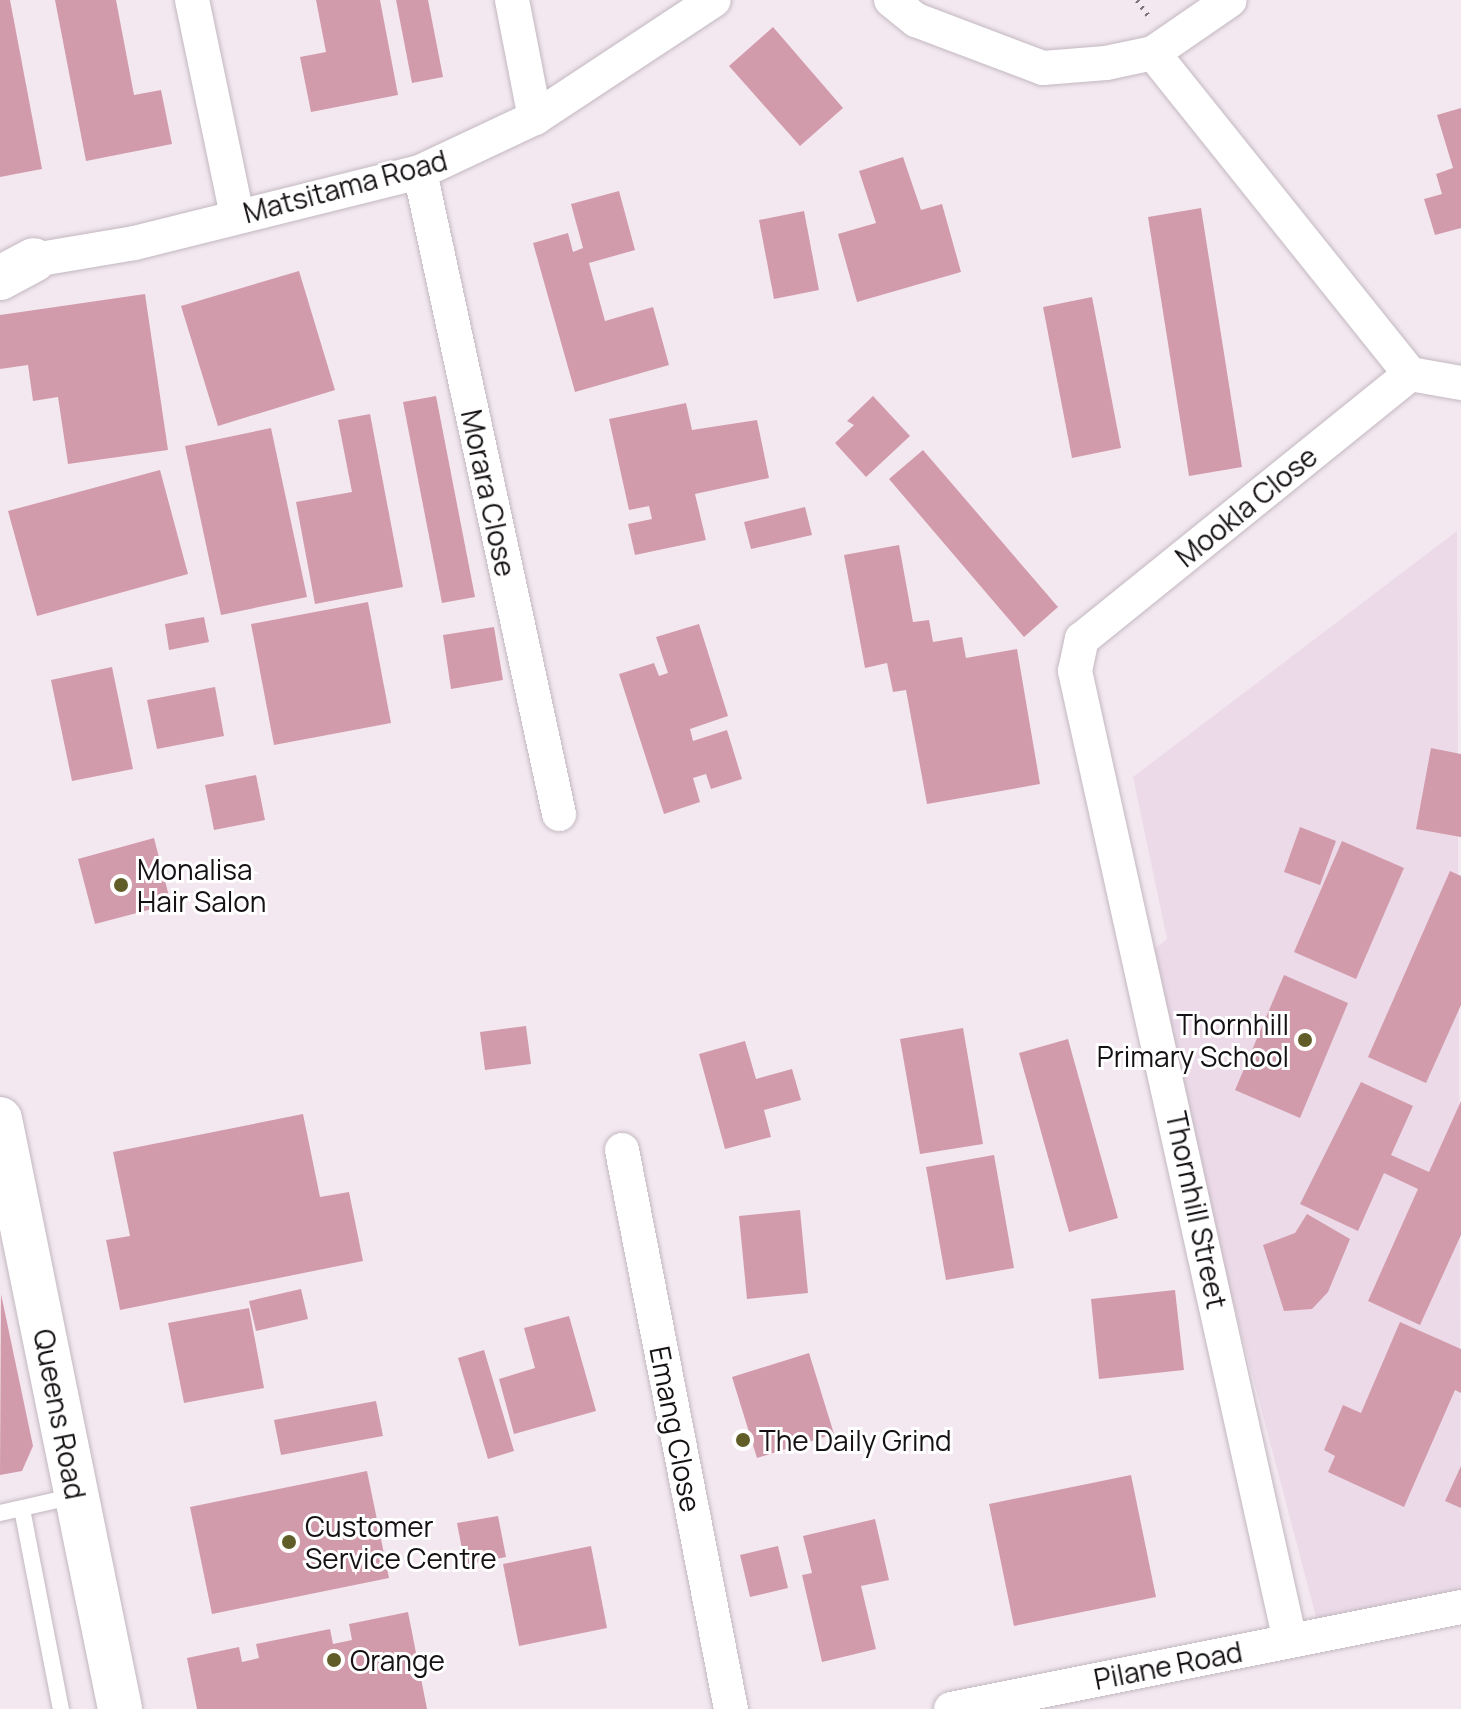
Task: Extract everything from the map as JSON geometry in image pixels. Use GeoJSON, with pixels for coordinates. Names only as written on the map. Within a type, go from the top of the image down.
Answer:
{"type":"FeatureCollection","features":[{"type":"Feature","properties":{"kind":"main road","name":"Queens Road"},"geometry":{"type":"LineString","coordinates":[[0,1119],[120,1709]]}},
{"type":"Feature","properties":{"kind":"street"},"geometry":{"type":"LineString","coordinates":[[192,0],[237,215]]}},
{"type":"Feature","properties":{"kind":"street"},"geometry":{"type":"LineString","coordinates":[[512,0],[535,118]]}},
{"type":"Feature","properties":{"kind":"street","name":"Matsitama Road"},"geometry":{"type":"LineString","coordinates":[[11,266],[135,243],[237,215],[420,172],[535,118],[714,0]]}},
{"type":"Feature","properties":{"kind":"street"},"geometry":{"type":"LineString","coordinates":[[891,0],[916,20],[1043,68],[1106,63],[1153,53],[1230,0]]}},
{"type":"Feature","properties":{"kind":"street"},"geometry":{"type":"LineString","coordinates":[[1153,53],[1410,374],[1461,383]]}},
{"type":"Feature","properties":{"kind":"street","name":"Morara Close"},"geometry":{"type":"LineString","coordinates":[[420,172],[559,814]]}},
{"type":"Feature","properties":{"kind":"street","name":"Mookla Close"},"geometry":{"type":"LineString","coordinates":[[1082,639],[1410,374]]}},
{"type":"Feature","properties":{"kind":"street","name":"Thornhill Street"},"geometry":{"type":"LineString","coordinates":[[1082,639],[1075,671],[1290,1641]]}},
{"type":"Feature","properties":{"kind":"street","name":"Emang Close"},"geometry":{"type":"LineString","coordinates":[[622,1150],[731,1709]]}},
{"type":"Feature","properties":{"kind":"street","name":"Pilane Road"},"geometry":{"type":"LineString","coordinates":[[951,1709],[1461,1607]]}},
{"type":"Feature","properties":{"kind":"lane"},"geometry":{"type":"LineString","coordinates":[[0,1513],[76,1495]]}},
{"type":"Feature","properties":{"kind":"lane"},"geometry":{"type":"LineString","coordinates":[[22,1509],[61,1709]]}},
{"type":"Feature","properties":{"kind":"shaded area","name":"Thornhill Primary School"},"geometry":{"type":"Polygon","coordinates":[[[1457,531],[1461,1618],[1324,1647],[1202,1184],[1127,970],[1167,939],[1133,777],[1457,531]]]}},
{"type":"Feature","properties":{"kind":"building"},"geometry":{"type":"Polygon","coordinates":[[[0,0],[10,0],[42,169],[0,177],[0,0]]]}},
{"type":"Feature","properties":{"kind":"building"},"geometry":{"type":"Polygon","coordinates":[[[55,0],[116,0],[134,95],[161,90],[172,144],[86,161],[55,0]]]}},
{"type":"Feature","properties":{"kind":"building"},"geometry":{"type":"Polygon","coordinates":[[[316,0],[380,0],[398,95],[311,112],[300,57],[326,52],[316,0]]]}},
{"type":"Feature","properties":{"kind":"building"},"geometry":{"type":"Polygon","coordinates":[[[396,0],[428,0],[443,77],[412,83],[396,0]]]}},
{"type":"Feature","properties":{"kind":"building"},"geometry":{"type":"Polygon","coordinates":[[[773,27],[843,108],[800,146],[729,66],[773,27]]]}},
{"type":"Feature","properties":{"kind":"building"},"geometry":{"type":"Polygon","coordinates":[[[1461,108],[1461,228],[1435,235],[1424,199],[1442,194],[1436,174],[1453,168],[1437,115],[1461,108]]]}},
{"type":"Feature","properties":{"kind":"building"},"geometry":{"type":"Polygon","coordinates":[[[903,157],[921,210],[942,204],[961,272],[857,302],[838,234],[876,223],[859,171],[903,157]]]}},
{"type":"Feature","properties":{"kind":"building"},"geometry":{"type":"Polygon","coordinates":[[[619,191],[635,250],[589,263],[605,321],[653,307],[669,365],[575,392],[533,243],[568,233],[573,252],[583,248],[571,204],[619,191]]]}},
{"type":"Feature","properties":{"kind":"building"},"geometry":{"type":"Polygon","coordinates":[[[1201,208],[1242,467],[1189,476],[1148,217],[1201,208]]]}},
{"type":"Feature","properties":{"kind":"building"},"geometry":{"type":"Polygon","coordinates":[[[804,211],[819,290],[774,299],[759,220],[804,211]]]}},
{"type":"Feature","properties":{"kind":"building"},"geometry":{"type":"Polygon","coordinates":[[[299,271],[335,390],[218,426],[181,306],[299,271]]]}},
{"type":"Feature","properties":{"kind":"building"},"geometry":{"type":"Polygon","coordinates":[[[145,294],[168,450],[68,464],[58,397],[33,401],[28,365],[0,369],[0,315],[145,294]]]}},
{"type":"Feature","properties":{"kind":"building"},"geometry":{"type":"Polygon","coordinates":[[[1092,297],[1121,448],[1072,458],[1043,307],[1092,297]]]}},
{"type":"Feature","properties":{"kind":"building"},"geometry":{"type":"Polygon","coordinates":[[[436,396],[475,597],[442,603],[403,402],[436,396]]]}},
{"type":"Feature","properties":{"kind":"building"},"geometry":{"type":"Polygon","coordinates":[[[873,396],[910,436],[866,477],[835,443],[854,425],[847,421],[873,396]]]}},
{"type":"Feature","properties":{"kind":"building"},"geometry":{"type":"Polygon","coordinates":[[[686,403],[692,430],[757,420],[769,478],[695,494],[706,540],[635,555],[628,524],[652,519],[649,506],[629,510],[609,419],[686,403]]]}},
{"type":"Feature","properties":{"kind":"building"},"geometry":{"type":"Polygon","coordinates":[[[370,414],[403,587],[315,604],[296,502],[352,492],[338,420],[370,414]]]}},
{"type":"Feature","properties":{"kind":"building"},"geometry":{"type":"Polygon","coordinates":[[[271,428],[307,597],[221,615],[185,446],[271,428]]]}},
{"type":"Feature","properties":{"kind":"building"},"geometry":{"type":"Polygon","coordinates":[[[923,450],[1058,607],[1024,637],[889,479],[923,450]]]}},
{"type":"Feature","properties":{"kind":"building"},"geometry":{"type":"Polygon","coordinates":[[[160,470],[188,574],[37,616],[8,511],[160,470]]]}},
{"type":"Feature","properties":{"kind":"building"},"geometry":{"type":"Polygon","coordinates":[[[805,507],[812,535],[751,549],[744,522],[805,507]]]}},
{"type":"Feature","properties":{"kind":"building"},"geometry":{"type":"Polygon","coordinates":[[[899,545],[913,622],[929,620],[933,642],[962,637],[966,658],[1017,649],[1040,784],[927,804],[906,690],[893,692],[887,663],[865,668],[844,555],[899,545]]]}},
{"type":"Feature","properties":{"kind":"building"},"geometry":{"type":"Polygon","coordinates":[[[368,602],[391,723],[274,745],[251,624],[368,602]]]}},
{"type":"Feature","properties":{"kind":"building"},"geometry":{"type":"Polygon","coordinates":[[[204,617],[209,642],[169,650],[165,624],[204,617]]]}},
{"type":"Feature","properties":{"kind":"building"},"geometry":{"type":"Polygon","coordinates":[[[699,624],[728,716],[690,729],[693,741],[727,730],[742,779],[711,789],[706,774],[693,778],[700,802],[664,814],[619,674],[654,663],[659,676],[668,673],[656,637],[699,624]]]}},
{"type":"Feature","properties":{"kind":"building"},"geometry":{"type":"Polygon","coordinates":[[[494,627],[503,680],[451,689],[443,635],[494,627]]]}},
{"type":"Feature","properties":{"kind":"building"},"geometry":{"type":"Polygon","coordinates":[[[112,667],[133,769],[72,781],[51,680],[112,667]]]}},
{"type":"Feature","properties":{"kind":"building"},"geometry":{"type":"Polygon","coordinates":[[[215,687],[224,736],[157,749],[147,700],[215,687]]]}},
{"type":"Feature","properties":{"kind":"building"},"geometry":{"type":"Polygon","coordinates":[[[1431,748],[1461,754],[1461,837],[1416,829],[1431,748]]]}},
{"type":"Feature","properties":{"kind":"building"},"geometry":{"type":"Polygon","coordinates":[[[256,775],[265,820],[214,830],[205,785],[256,775]]]}},
{"type":"Feature","properties":{"kind":"building"},"geometry":{"type":"Polygon","coordinates":[[[1300,827],[1336,841],[1320,885],[1284,872],[1300,827]]]}},
{"type":"Feature","properties":{"kind":"building"},"geometry":{"type":"Polygon","coordinates":[[[154,838],[171,904],[95,924],[78,859],[154,838]]]}},
{"type":"Feature","properties":{"kind":"building"},"geometry":{"type":"Polygon","coordinates":[[[1342,841],[1404,868],[1356,979],[1294,952],[1342,841]]]}},
{"type":"Feature","properties":{"kind":"building"},"geometry":{"type":"Polygon","coordinates":[[[1450,871],[1461,876],[1461,1005],[1426,1083],[1368,1057],[1450,871]]]}},
{"type":"Feature","properties":{"kind":"building"},"geometry":{"type":"Polygon","coordinates":[[[1284,975],[1348,1003],[1300,1118],[1235,1090],[1284,975]]]}},
{"type":"Feature","properties":{"kind":"building"},"geometry":{"type":"Polygon","coordinates":[[[526,1026],[531,1064],[485,1070],[480,1032],[526,1026]]]}},
{"type":"Feature","properties":{"kind":"building"},"geometry":{"type":"Polygon","coordinates":[[[963,1028],[983,1144],[920,1154],[900,1039],[963,1028]]]}},
{"type":"Feature","properties":{"kind":"building"},"geometry":{"type":"Polygon","coordinates":[[[1068,1039],[1118,1218],[1069,1232],[1019,1053],[1068,1039]]]}},
{"type":"Feature","properties":{"kind":"building"},"geometry":{"type":"Polygon","coordinates":[[[745,1041],[756,1079],[792,1069],[801,1100],[764,1110],[771,1137],[725,1149],[699,1054],[745,1041]]]}},
{"type":"Feature","properties":{"kind":"building"},"geometry":{"type":"Polygon","coordinates":[[[1361,1082],[1413,1106],[1391,1155],[1429,1172],[1461,1101],[1461,1235],[1420,1325],[1368,1301],[1418,1189],[1384,1173],[1358,1231],[1300,1204],[1361,1082]]]}},
{"type":"Feature","properties":{"kind":"building"},"geometry":{"type":"Polygon","coordinates":[[[303,1114],[320,1197],[349,1192],[363,1261],[120,1310],[106,1240],[130,1236],[113,1152],[303,1114]]]}},
{"type":"Feature","properties":{"kind":"building"},"geometry":{"type":"Polygon","coordinates":[[[994,1155],[1014,1268],[946,1280],[926,1167],[994,1155]]]}},
{"type":"Feature","properties":{"kind":"building"},"geometry":{"type":"Polygon","coordinates":[[[800,1210],[808,1293],[747,1299],[739,1216],[800,1210]]]}},
{"type":"Feature","properties":{"kind":"building"},"geometry":{"type":"Polygon","coordinates":[[[1307,1214],[1350,1239],[1328,1292],[1312,1309],[1284,1311],[1263,1245],[1295,1233],[1307,1214]]]}},
{"type":"Feature","properties":{"kind":"building"},"geometry":{"type":"Polygon","coordinates":[[[301,1289],[308,1319],[256,1331],[249,1301],[301,1289]]]}},
{"type":"Feature","properties":{"kind":"building"},"geometry":{"type":"Polygon","coordinates":[[[1175,1290],[1184,1370],[1099,1379],[1091,1299],[1175,1290]]]}},
{"type":"Feature","properties":{"kind":"building"},"geometry":{"type":"Polygon","coordinates":[[[1,1294],[33,1446],[22,1471],[0,1475],[1,1294]]]}},
{"type":"Feature","properties":{"kind":"building"},"geometry":{"type":"Polygon","coordinates":[[[249,1308],[264,1388],[184,1403],[168,1323],[249,1308]]]}},
{"type":"Feature","properties":{"kind":"building"},"geometry":{"type":"Polygon","coordinates":[[[569,1316],[596,1411],[514,1434],[499,1379],[535,1368],[524,1328],[569,1316]]]}},
{"type":"Feature","properties":{"kind":"building"},"geometry":{"type":"Polygon","coordinates":[[[1400,1322],[1461,1349],[1461,1393],[1455,1390],[1404,1507],[1328,1472],[1335,1456],[1324,1450],[1343,1405],[1361,1413],[1400,1322]]]}},
{"type":"Feature","properties":{"kind":"building"},"geometry":{"type":"Polygon","coordinates":[[[484,1350],[514,1451],[488,1459],[458,1358],[484,1350]]]}},
{"type":"Feature","properties":{"kind":"building"},"geometry":{"type":"Polygon","coordinates":[[[809,1353],[834,1434],[757,1458],[732,1377],[809,1353]]]}},
{"type":"Feature","properties":{"kind":"building"},"geometry":{"type":"Polygon","coordinates":[[[376,1401],[383,1436],[281,1455],[274,1420],[376,1401]]]}},
{"type":"Feature","properties":{"kind":"building"},"geometry":{"type":"Polygon","coordinates":[[[1461,1466],[1461,1508],[1445,1501],[1461,1466]]]}},
{"type":"Feature","properties":{"kind":"building","name":"Customer Service Centre"},"geometry":{"type":"Polygon","coordinates":[[[367,1471],[389,1578],[212,1614],[190,1507],[367,1471]]]}},
{"type":"Feature","properties":{"kind":"building"},"geometry":{"type":"Polygon","coordinates":[[[1131,1475],[1156,1597],[1014,1626],[989,1504],[1131,1475]]]}},
{"type":"Feature","properties":{"kind":"building"},"geometry":{"type":"Polygon","coordinates":[[[498,1516],[506,1557],[465,1565],[457,1523],[498,1516]]]}},
{"type":"Feature","properties":{"kind":"building"},"geometry":{"type":"Polygon","coordinates":[[[875,1519],[889,1580],[861,1586],[876,1649],[822,1662],[802,1575],[812,1573],[803,1536],[875,1519]]]}},
{"type":"Feature","properties":{"kind":"building"},"geometry":{"type":"Polygon","coordinates":[[[591,1546],[607,1628],[519,1646],[503,1564],[591,1546]]]}},
{"type":"Feature","properties":{"kind":"building"},"geometry":{"type":"Polygon","coordinates":[[[778,1546],[788,1588],[750,1597],[740,1555],[778,1546]]]}},
{"type":"Feature","properties":{"kind":"building","name":"Orange"},"geometry":{"type":"Polygon","coordinates":[[[408,1612],[427,1709],[197,1709],[187,1658],[239,1647],[242,1662],[259,1658],[256,1644],[330,1629],[333,1644],[352,1640],[349,1624],[408,1612]]]}},
{"type":"Feature","properties":{"kind":"place","name":"Monalisa Hair Salon"},"geometry":{"type":"Point","coordinates":[121,885]}},
{"type":"Feature","properties":{"kind":"place","name":"Thornhill Primary School"},"geometry":{"type":"Point","coordinates":[1305,1040]}},
{"type":"Feature","properties":{"kind":"place","name":"The Daily Grind"},"geometry":{"type":"Point","coordinates":[743,1440]}},
{"type":"Feature","properties":{"kind":"place","name":"Customer Service Centre"},"geometry":{"type":"Point","coordinates":[289,1542]}},
{"type":"Feature","properties":{"kind":"place","name":"Orange"},"geometry":{"type":"Point","coordinates":[334,1660]}}]}
